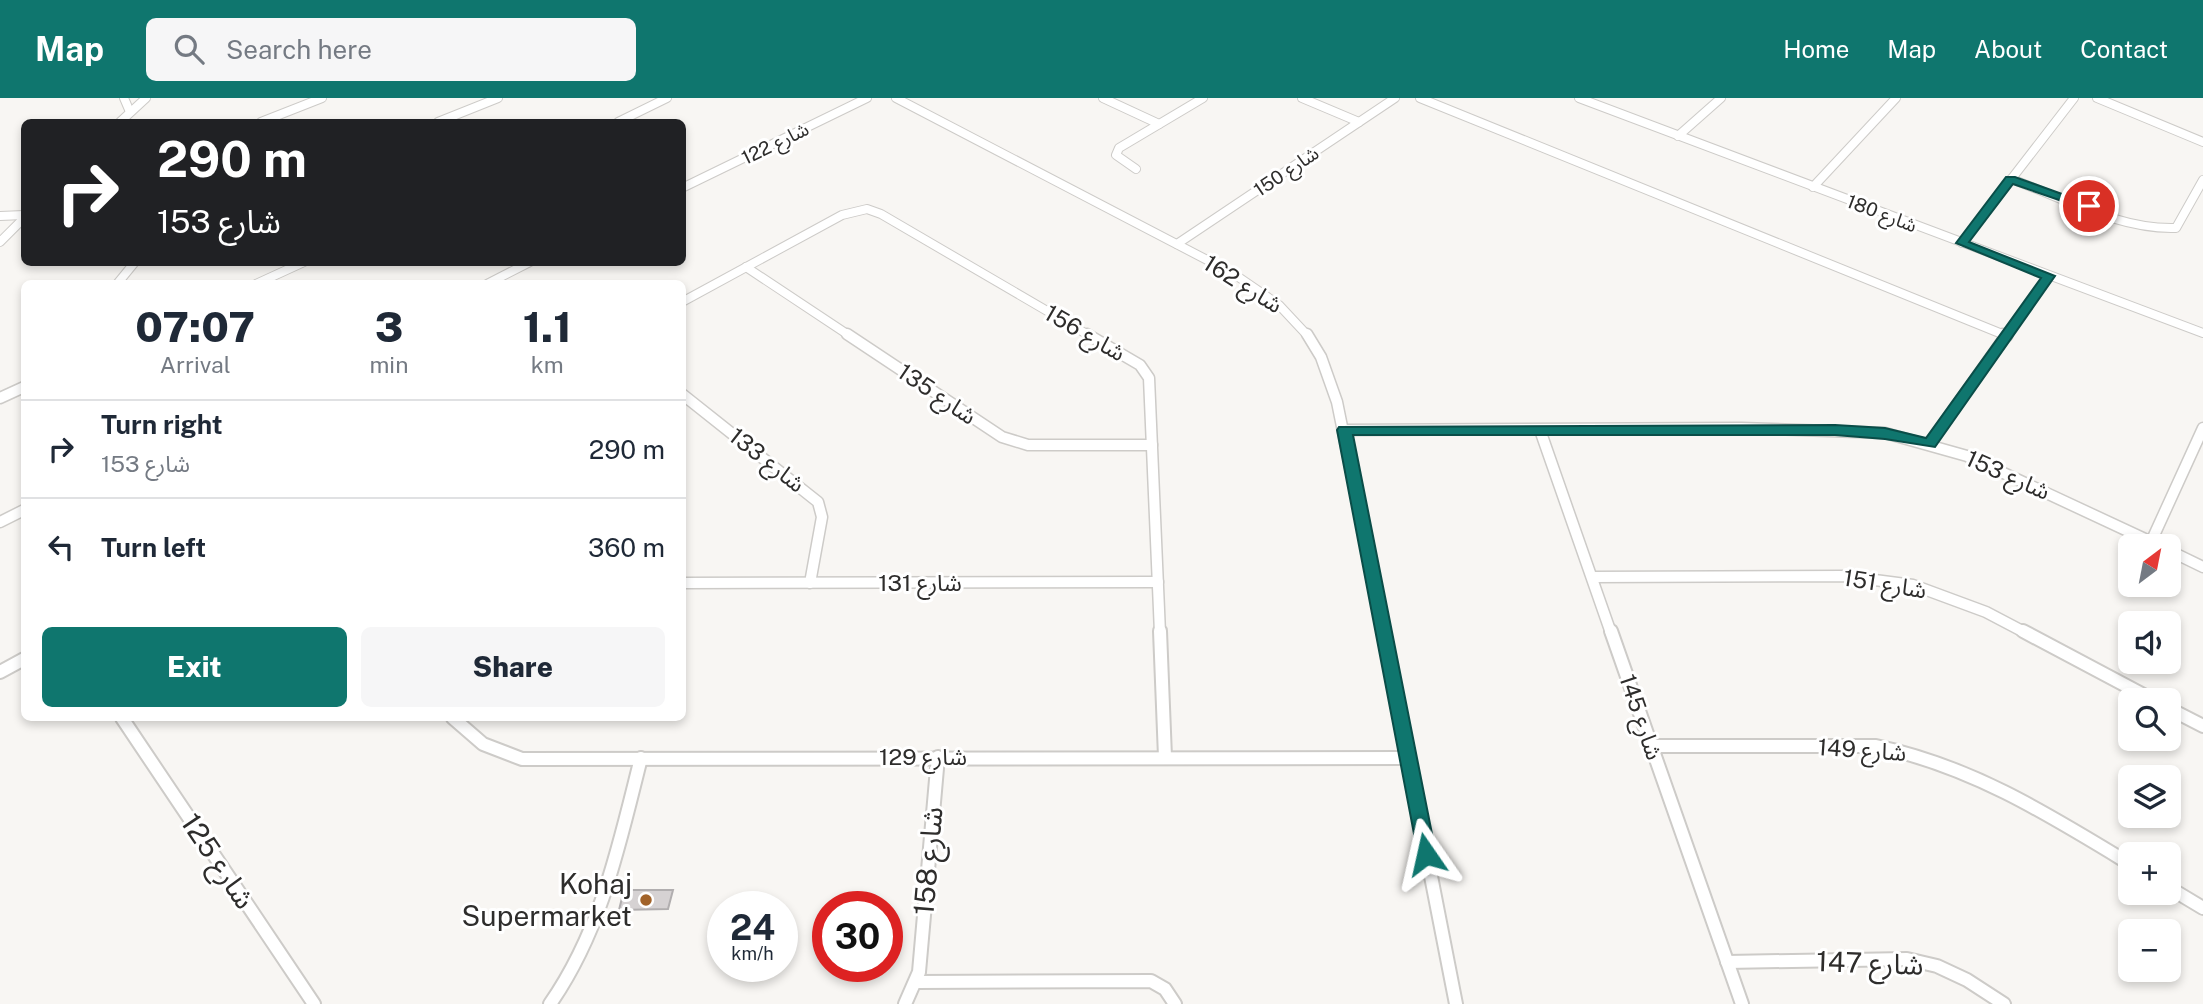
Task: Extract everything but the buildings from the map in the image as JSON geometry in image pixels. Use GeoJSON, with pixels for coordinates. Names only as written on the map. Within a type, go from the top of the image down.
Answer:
{"type":"FeatureCollection","features":[{"type":"Feature","properties":{"kind":"street"},"geometry":{"type":"LineString","coordinates":[[124,98],[130,112]]}},
{"type":"Feature","properties":{"kind":"street"},"geometry":{"type":"LineString","coordinates":[[123,119],[146,98]]}},
{"type":"Feature","properties":{"kind":"street"},"geometry":{"type":"LineString","coordinates":[[269,119],[322,98]]}},
{"type":"Feature","properties":{"kind":"street"},"geometry":{"type":"LineString","coordinates":[[446,119],[498,98]]}},
{"type":"Feature","properties":{"kind":"street"},"geometry":{"type":"LineString","coordinates":[[624,119],[667,98]]}},
{"type":"Feature","properties":{"kind":"street","name":"شارع 122"},"geometry":{"type":"LineString","coordinates":[[686,186],[867,98]]}},
{"type":"Feature","properties":{"kind":"street","name":"شارع 162"},"geometry":{"type":"LineString","coordinates":[[896,98],[1258,288],[1298,323],[1326,364],[1344,430],[1456,1004]]}},
{"type":"Feature","properties":{"kind":"street"},"geometry":{"type":"LineString","coordinates":[[1103,98],[1159,124]]}},
{"type":"Feature","properties":{"kind":"street"},"geometry":{"type":"LineString","coordinates":[[1136,169],[1118,158],[1116,151],[1203,98]]}},
{"type":"Feature","properties":{"kind":"street"},"geometry":{"type":"LineString","coordinates":[[1302,98],[1359,122]]}},
{"type":"Feature","properties":{"kind":"street","name":"شارع 150"},"geometry":{"type":"LineString","coordinates":[[1177,244],[1395,98]]}},
{"type":"Feature","properties":{"kind":"street"},"geometry":{"type":"LineString","coordinates":[[1420,98],[2007,336]]}},
{"type":"Feature","properties":{"kind":"street","name":"شارع 180"},"geometry":{"type":"LineString","coordinates":[[1579,98],[2203,336]]}},
{"type":"Feature","properties":{"kind":"street"},"geometry":{"type":"LineString","coordinates":[[1678,136],[1721,98]]}},
{"type":"Feature","properties":{"kind":"street"},"geometry":{"type":"LineString","coordinates":[[1813,187],[1896,98]]}},
{"type":"Feature","properties":{"kind":"street"},"geometry":{"type":"LineString","coordinates":[[1962,243],[2074,98]]}},
{"type":"Feature","properties":{"kind":"street"},"geometry":{"type":"LineString","coordinates":[[2097,98],[2203,142]]}},
{"type":"Feature","properties":{"kind":"street"},"geometry":{"type":"LineString","coordinates":[[2011,179],[2141,225],[2167,230],[2176,228],[2203,180]]}},
{"type":"Feature","properties":{"kind":"street","name":"شارع 156"},"geometry":{"type":"LineString","coordinates":[[686,300],[849,211],[875,211],[1140,365],[1149,378],[1166,757]]}},
{"type":"Feature","properties":{"kind":"street"},"geometry":{"type":"LineString","coordinates":[[0,216],[21,217]]}},
{"type":"Feature","properties":{"kind":"street"},"geometry":{"type":"LineString","coordinates":[[0,242],[21,220]]}},
{"type":"Feature","properties":{"kind":"street"},"geometry":{"type":"LineString","coordinates":[[120,280],[132,266]]}},
{"type":"Feature","properties":{"kind":"street"},"geometry":{"type":"LineString","coordinates":[[265,280],[295,266]]}},
{"type":"Feature","properties":{"kind":"street"},"geometry":{"type":"LineString","coordinates":[[495,280],[522,266]]}},
{"type":"Feature","properties":{"kind":"street","name":"شارع 135"},"geometry":{"type":"LineString","coordinates":[[746,267],[1002,437],[1028,444],[1152,445]]}},
{"type":"Feature","properties":{"kind":"street"},"geometry":{"type":"LineString","coordinates":[[1930,443],[2048,276]]}},
{"type":"Feature","properties":{"kind":"street"},"geometry":{"type":"LineString","coordinates":[[0,398],[21,388]]}},
{"type":"Feature","properties":{"kind":"street","name":"شارع 133"},"geometry":{"type":"LineString","coordinates":[[686,397],[818,502],[822,517],[810,583]]}},
{"type":"Feature","properties":{"kind":"street"},"geometry":{"type":"LineString","coordinates":[[2159,534],[2203,428]]}},
{"type":"Feature","properties":{"kind":"street","name":"شارع 145"},"geometry":{"type":"LineString","coordinates":[[1540,429],[1742,1004]]}},
{"type":"Feature","properties":{"kind":"street","name":"شارع 153"},"geometry":{"type":"LineString","coordinates":[[1344,430],[1860,430],[1930,443],[1993,467],[2134,534]]}},
{"type":"Feature","properties":{"kind":"street"},"geometry":{"type":"LineString","coordinates":[[0,522],[21,512]]}},
{"type":"Feature","properties":{"kind":"street"},"geometry":{"type":"LineString","coordinates":[[2181,556],[2203,567]]}},
{"type":"Feature","properties":{"kind":"street","name":"شارع 151"},"geometry":{"type":"LineString","coordinates":[[1592,577],[1844,576],[1913,585],[1986,612],[2130,688]]}},
{"type":"Feature","properties":{"kind":"street","name":"شارع 131"},"geometry":{"type":"LineString","coordinates":[[686,583],[1158,582]]}},
{"type":"Feature","properties":{"kind":"street"},"geometry":{"type":"LineString","coordinates":[[0,672],[21,661]]}},
{"type":"Feature","properties":{"kind":"street"},"geometry":{"type":"LineString","coordinates":[[2181,715],[2203,726]]}},
{"type":"Feature","properties":{"kind":"street","name":"شارع 125"},"geometry":{"type":"LineString","coordinates":[[130,721],[314,1004]]}},
{"type":"Feature","properties":{"kind":"street","name":"شارع 129"},"geometry":{"type":"LineString","coordinates":[[456,721],[474,741],[495,752],[522,759],[1407,758]]}},
{"type":"Feature","properties":{"kind":"street","name":"شارع 149"},"geometry":{"type":"LineString","coordinates":[[1651,746],[1876,746],[1910,751],[1978,775],[2118,857]]}},
{"type":"Feature","properties":{"kind":"street","name":"شارع 158"},"geometry":{"type":"LineString","coordinates":[[905,1004],[916,982],[938,757]]}},
{"type":"Feature","properties":{"kind":"street"},"geometry":{"type":"LineString","coordinates":[[550,1004],[573,975],[589,943],[641,758]]}},
{"type":"Feature","properties":{"kind":"street"},"geometry":{"type":"LineString","coordinates":[[2181,895],[2203,908]]}},
{"type":"Feature","properties":{"kind":"street","name":"شارع 147"},"geometry":{"type":"LineString","coordinates":[[1727,962],[1907,959],[1937,966],[1967,980],[2004,1004]]}},
{"type":"Feature","properties":{"kind":"street"},"geometry":{"type":"LineString","coordinates":[[916,982],[1143,981],[1165,989],[1175,1004]]}},
{"type":"Feature","properties":{"kind":"place","name":"Kohaj Supermarket"},"geometry":{"type":"Point","coordinates":[646,900]}},
{"type":"Feature","properties":{"kind":"route"},"geometry":{"type":"LineString","coordinates":[[1426,854],[1344,430],[1860,430],[1930,443],[2048,276],[1962,243],[2011,179],[2089,206]]}}]}
